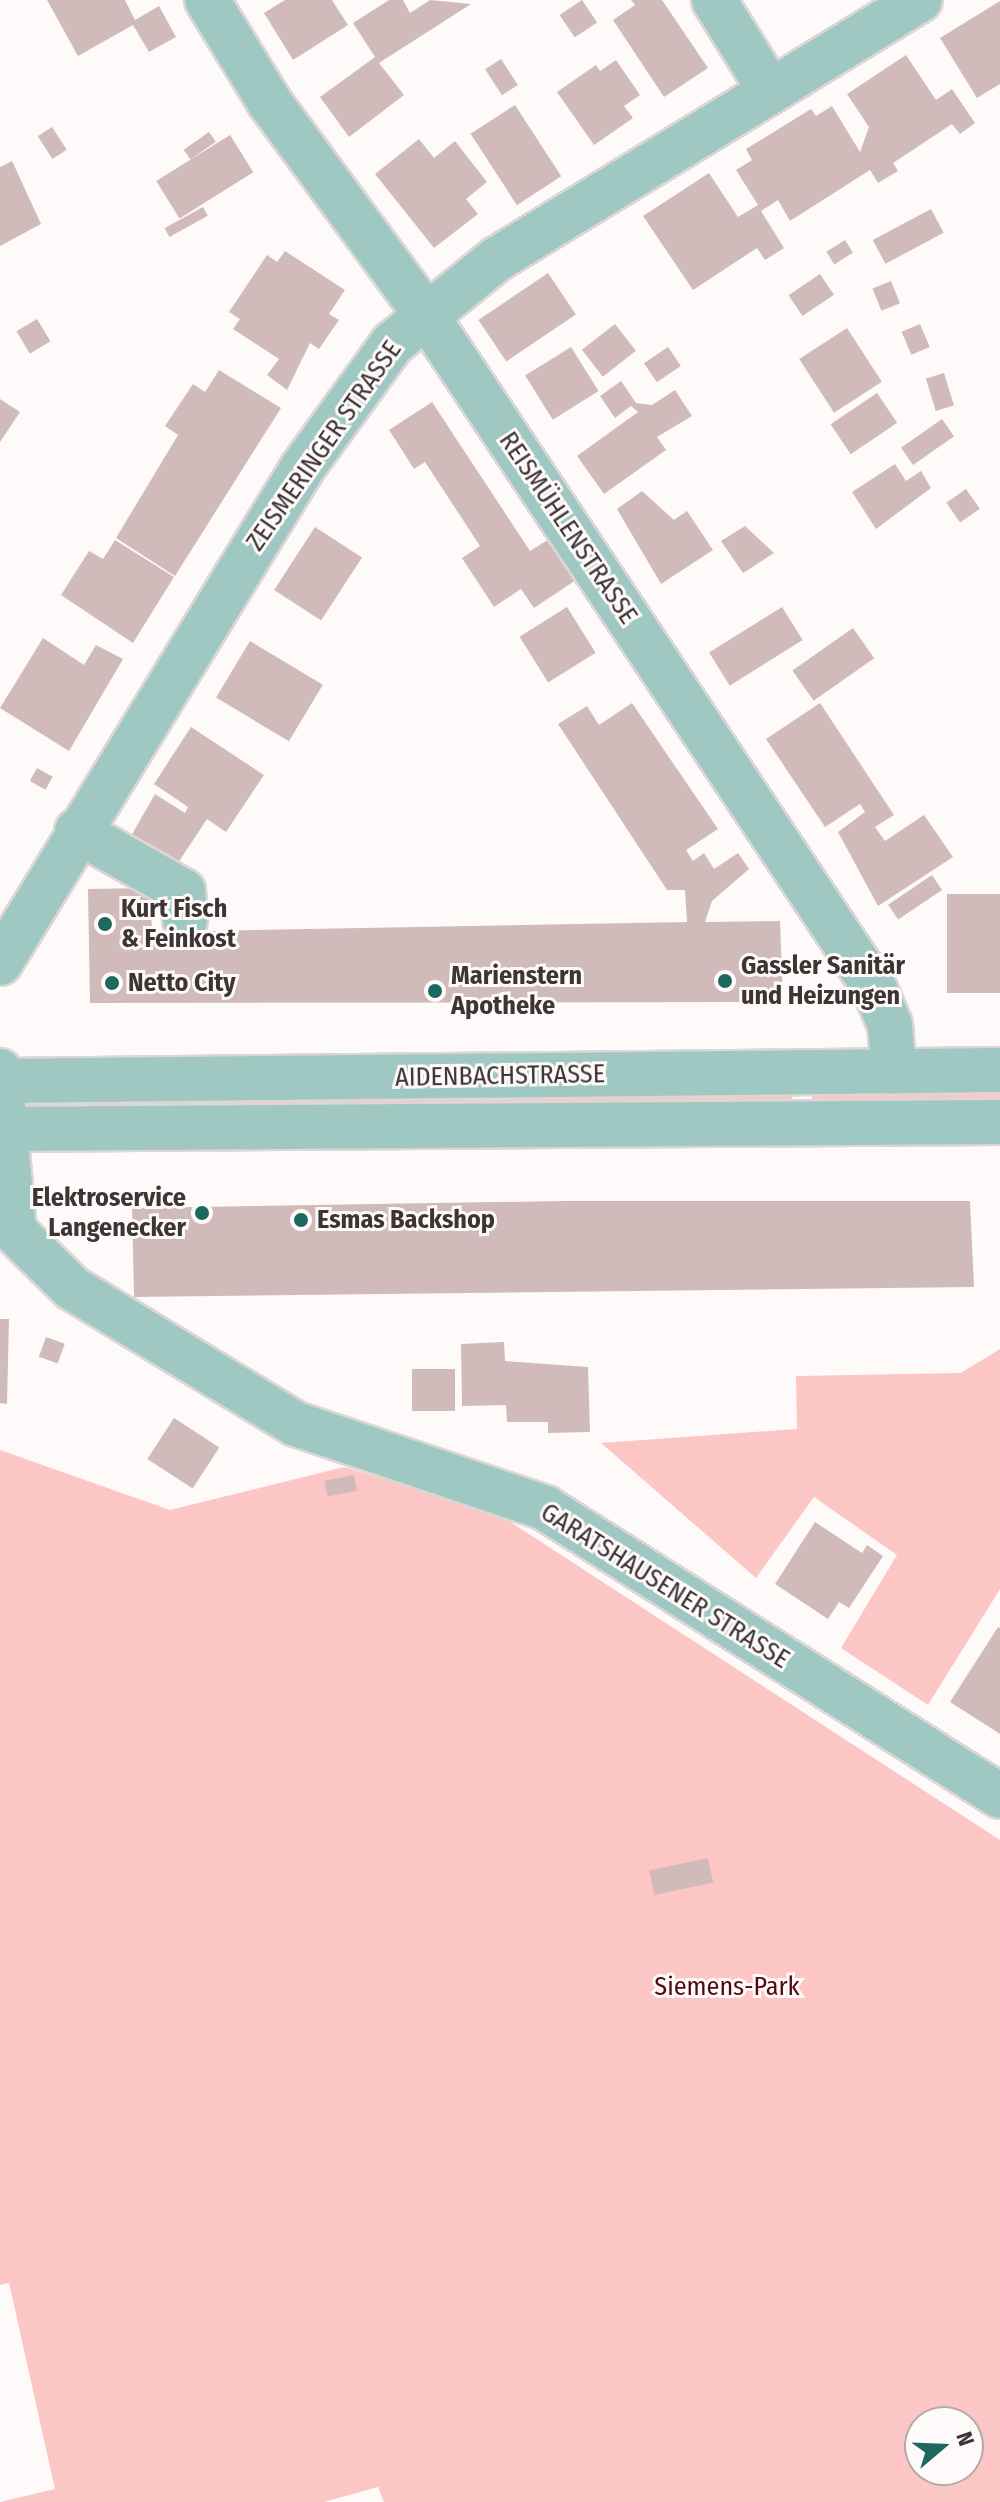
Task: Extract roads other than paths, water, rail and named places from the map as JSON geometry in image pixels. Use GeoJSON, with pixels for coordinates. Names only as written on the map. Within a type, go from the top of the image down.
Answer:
{"type":"FeatureCollection","features":[{"type":"Feature","properties":{"kind":"street","name":"REISMÜHLENSTRASSE"},"geometry":{"type":"LineString","coordinates":[[207,0],[270,103],[424,312],[874,987],[890,1025],[894,1072]]}},
{"type":"Feature","properties":{"kind":"street"},"geometry":{"type":"LineString","coordinates":[[714,0],[769,89]]}},
{"type":"Feature","properties":{"kind":"street","name":"ZEISMERINGER STRASSE"},"geometry":{"type":"LineString","coordinates":[[4,943],[303,467],[424,312],[769,89],[920,0]]}},
{"type":"Feature","properties":{"kind":"street"},"geometry":{"type":"LineString","coordinates":[[77,831],[183,891],[185,920]]}},
{"type":"Feature","properties":{"kind":"street","name":"AIDENBACHSTRASSE"},"geometry":{"type":"LineString","coordinates":[[1,1099],[1000,1070]]}},
{"type":"Feature","properties":{"kind":"street","name":"AIDENBACHSTRASSE"},"geometry":{"type":"LineString","coordinates":[[1,1099],[1000,1122]]}},
{"type":"Feature","properties":{"kind":"street","name":"GARATSHAUSENER STRASSE"},"geometry":{"type":"LineString","coordinates":[[1,1099],[14,1231],[38,1262],[296,1424],[362,1439],[545,1508],[1000,1796]]}},
{"type":"Feature","properties":{"kind":"place","name":"Kurt Fisch & Feinkost"},"geometry":{"type":"Point","coordinates":[105,924]}},
{"type":"Feature","properties":{"kind":"place","name":"Gassler Sanitär und Heizungen"},"geometry":{"type":"Point","coordinates":[725,981]}},
{"type":"Feature","properties":{"kind":"place","name":"Netto City"},"geometry":{"type":"Point","coordinates":[112,983]}},
{"type":"Feature","properties":{"kind":"place","name":"Marienstern Apotheke"},"geometry":{"type":"Point","coordinates":[435,991]}},
{"type":"Feature","properties":{"kind":"place","name":"Elektroservice Langenecker"},"geometry":{"type":"Point","coordinates":[202,1213]}},
{"type":"Feature","properties":{"kind":"place","name":"Esmas Backshop"},"geometry":{"type":"Point","coordinates":[301,1220]}},
{"type":"Feature","properties":{"kind":"park label","name":"Siemens-Park"},"geometry":{"type":"Point","coordinates":[727,1987]}}]}
